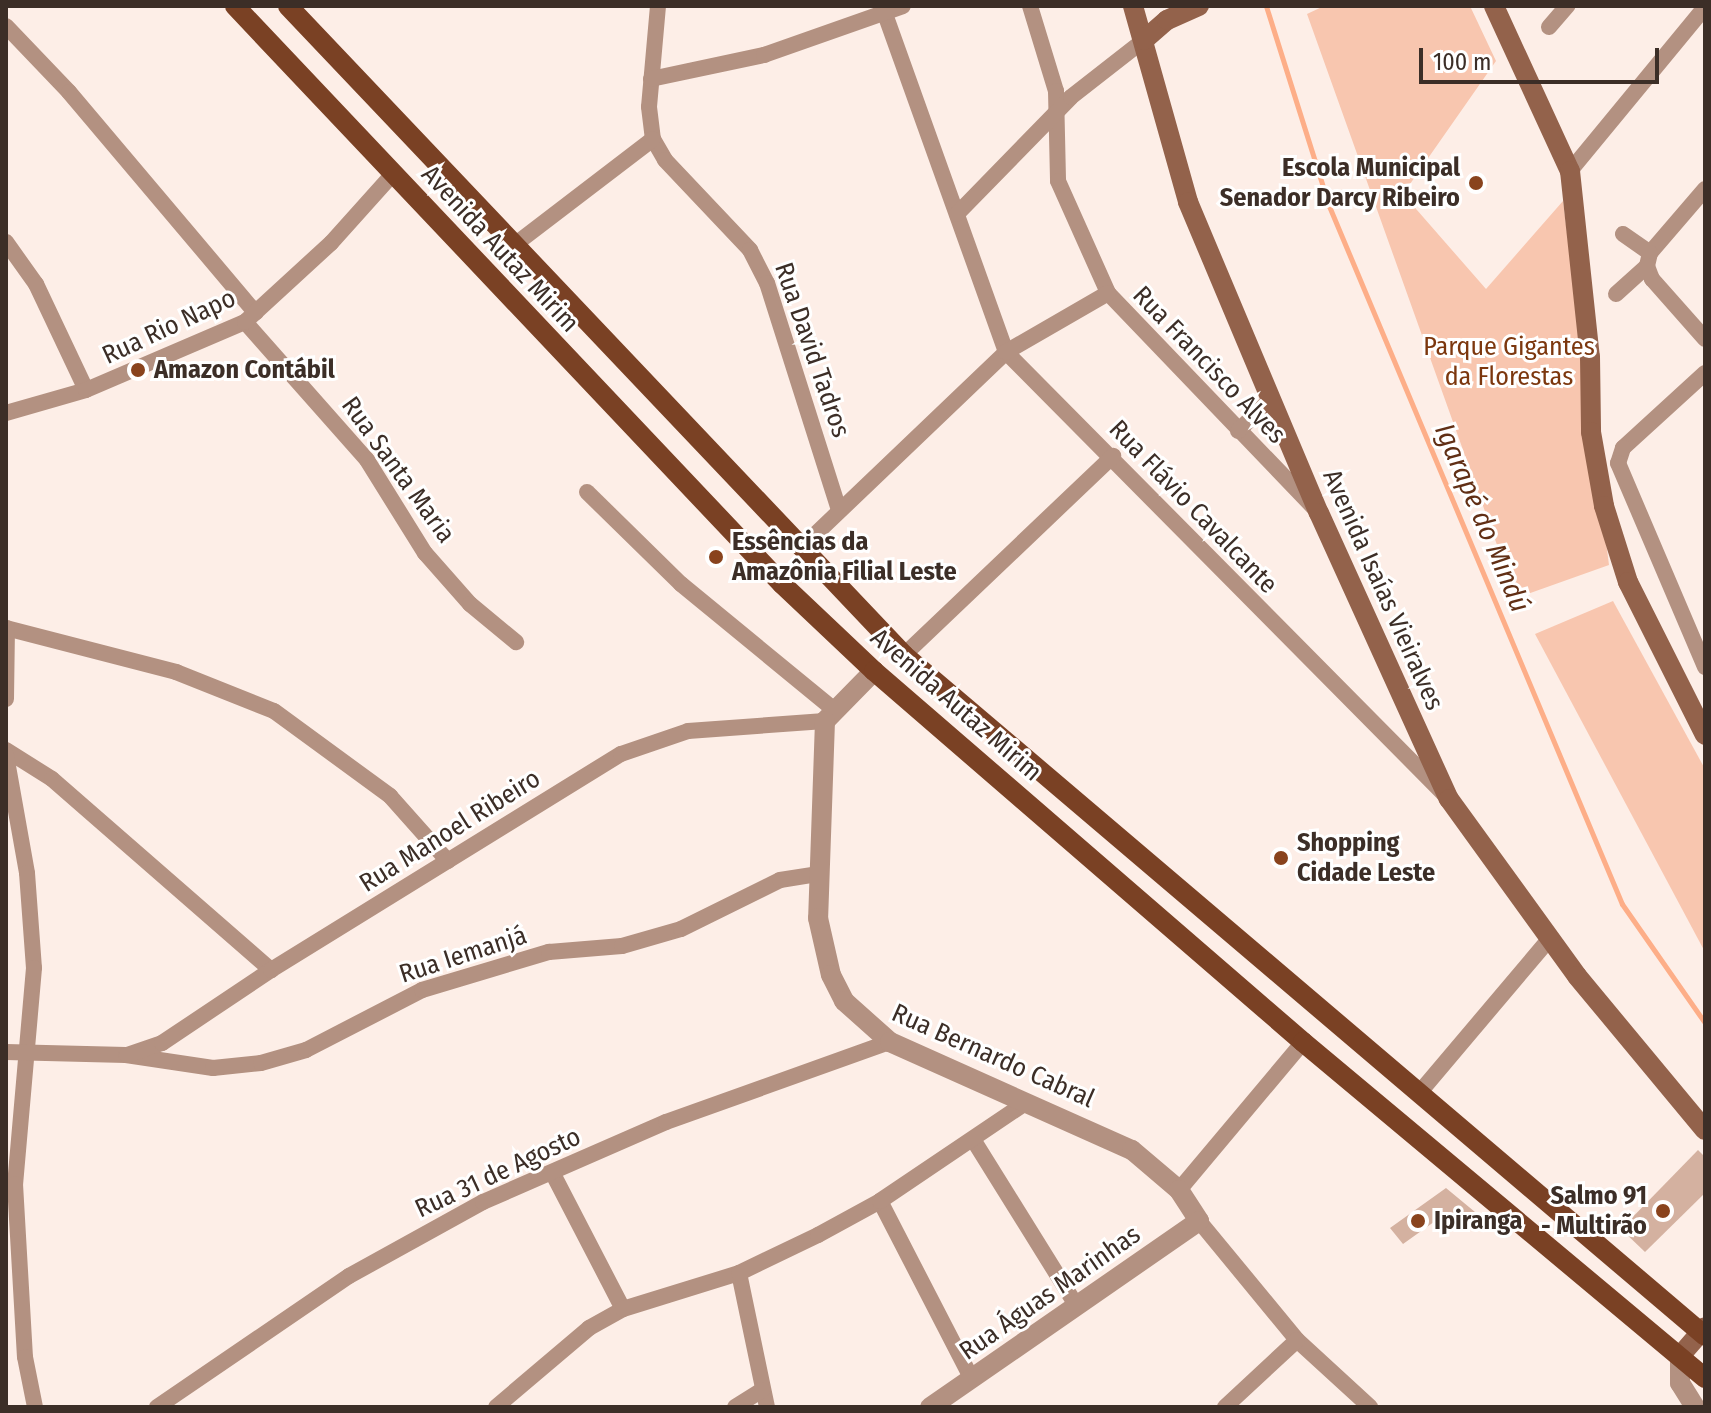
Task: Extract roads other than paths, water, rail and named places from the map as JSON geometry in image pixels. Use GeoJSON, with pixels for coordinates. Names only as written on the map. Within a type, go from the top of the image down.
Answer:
{"type":"FeatureCollection","features":[{"type":"Feature","properties":{"kind":"main road","name":"Avenida Autaz Mirim"},"geometry":{"type":"LineString","coordinates":[[235,6],[782,584],[874,671],[1303,1042],[1705,1378]]}},
{"type":"Feature","properties":{"kind":"main road","name":"Avenida Autaz Mirim"},"geometry":{"type":"LineString","coordinates":[[288,6],[904,655],[1703,1331]]}},
{"type":"Feature","properties":{"kind":"main road","name":"Avenida Isaías Vieiralves"},"geometry":{"type":"LineString","coordinates":[[1133,6],[1188,202],[1319,513],[1449,799],[1550,938],[1705,1130]]}},
{"type":"Feature","properties":{"kind":"main road"},"geometry":{"type":"LineString","coordinates":[[1494,6],[1570,171],[1590,357],[1591,432],[1604,506],[1628,582],[1705,735]]}},
{"type":"Feature","properties":{"kind":"main road"},"geometry":{"type":"LineString","coordinates":[[1144,40],[1194,8]]}},
{"type":"Feature","properties":{"kind":"main road"},"geometry":{"type":"LineString","coordinates":[[1680,1356],[1703,1331]]}},
{"type":"Feature","properties":{"kind":"street"},"geometry":{"type":"LineString","coordinates":[[513,246],[653,139],[651,79],[658,6]]}},
{"type":"Feature","properties":{"kind":"street"},"geometry":{"type":"LineString","coordinates":[[651,79],[764,55],[903,6]]}},
{"type":"Feature","properties":{"kind":"street","name":"Rua Francisco Alves"},"geometry":{"type":"LineString","coordinates":[[1030,6],[1056,91],[1058,181],[1108,293],[1319,513]]}},
{"type":"Feature","properties":{"kind":"street"},"geometry":{"type":"LineString","coordinates":[[1549,27],[1567,6]]}},
{"type":"Feature","properties":{"kind":"street"},"geometry":{"type":"LineString","coordinates":[[1570,171],[1705,7]]}},
{"type":"Feature","properties":{"kind":"street","name":"Rua Flávio Cavalcante"},"geometry":{"type":"LineString","coordinates":[[885,14],[1006,352],[1113,456],[1291,644],[1449,799]]}},
{"type":"Feature","properties":{"kind":"street","name":"Rua Santa Maria"},"geometry":{"type":"LineString","coordinates":[[6,26],[69,92],[367,460],[425,553],[470,604],[516,642]]}},
{"type":"Feature","properties":{"kind":"street"},"geometry":{"type":"LineString","coordinates":[[957,214],[1057,112],[1144,40]]}},
{"type":"Feature","properties":{"kind":"street","name":"Rua David Tadros"},"geometry":{"type":"LineString","coordinates":[[653,139],[665,160],[750,250],[767,283],[838,507]]}},
{"type":"Feature","properties":{"kind":"street","name":"Rua Rio Napo"},"geometry":{"type":"LineString","coordinates":[[6,413],[86,390],[251,317],[393,174]]}},
{"type":"Feature","properties":{"kind":"street"},"geometry":{"type":"LineString","coordinates":[[1616,294],[1650,266],[1705,189]]}},
{"type":"Feature","properties":{"kind":"street"},"geometry":{"type":"LineString","coordinates":[[1623,234],[1705,339]]}},
{"type":"Feature","properties":{"kind":"street"},"geometry":{"type":"LineString","coordinates":[[6,242],[36,284],[86,390]]}},
{"type":"Feature","properties":{"kind":"street"},"geometry":{"type":"LineString","coordinates":[[802,547],[838,507],[1006,352],[1108,293]]}},
{"type":"Feature","properties":{"kind":"street"},"geometry":{"type":"LineString","coordinates":[[1705,373],[1623,448],[1618,463],[1705,667]]}},
{"type":"Feature","properties":{"kind":"street"},"geometry":{"type":"LineString","coordinates":[[1238,431],[1271,399]]}},
{"type":"Feature","properties":{"kind":"street"},"geometry":{"type":"LineString","coordinates":[[904,655],[1113,456]]}},
{"type":"Feature","properties":{"kind":"street"},"geometry":{"type":"LineString","coordinates":[[587,492],[692,594],[829,715],[874,671]]}},
{"type":"Feature","properties":{"kind":"street"},"geometry":{"type":"LineString","coordinates":[[6,699],[7,628],[176,672],[274,711],[390,796],[448,861]]}},
{"type":"Feature","properties":{"kind":"street","name":"Rua Manoel Ribeiro"},"geometry":{"type":"LineString","coordinates":[[126,1055],[162,1043],[271,970],[621,754],[654,740],[688,731],[829,715]]}},
{"type":"Feature","properties":{"kind":"street","name":"Rua Bernardo Cabral"},"geometry":{"type":"LineString","coordinates":[[829,715],[816,874],[818,918],[831,975],[857,1018],[890,1042],[1132,1150],[1179,1190],[1199,1221],[1297,1340],[1370,1407]]}},
{"type":"Feature","properties":{"kind":"street"},"geometry":{"type":"LineString","coordinates":[[6,752],[52,779],[271,970]]}},
{"type":"Feature","properties":{"kind":"street"},"geometry":{"type":"LineString","coordinates":[[6,752],[27,873],[34,968],[15,1184],[16,1252],[35,1407]]}},
{"type":"Feature","properties":{"kind":"street","name":"Rua Iemanjá"},"geometry":{"type":"LineString","coordinates":[[126,1055],[213,1068],[261,1063],[306,1050],[422,990],[549,952],[622,946],[681,929],[780,880],[816,874]]}},
{"type":"Feature","properties":{"kind":"street"},"geometry":{"type":"LineString","coordinates":[[1420,1092],[1550,938]]}},
{"type":"Feature","properties":{"kind":"street","name":"Rua 31 de Agosto"},"geometry":{"type":"LineString","coordinates":[[157,1407],[349,1276],[483,1202],[666,1122],[890,1042]]}},
{"type":"Feature","properties":{"kind":"street"},"geometry":{"type":"LineString","coordinates":[[1179,1190],[1303,1042]]}},
{"type":"Feature","properties":{"kind":"street"},"geometry":{"type":"LineString","coordinates":[[6,1052],[126,1055]]}},
{"type":"Feature","properties":{"kind":"street"},"geometry":{"type":"LineString","coordinates":[[496,1407],[589,1328],[623,1309],[739,1273],[880,1201],[974,1141],[1027,1102]]}},
{"type":"Feature","properties":{"kind":"street"},"geometry":{"type":"LineString","coordinates":[[974,1141],[1075,1303]]}},
{"type":"Feature","properties":{"kind":"street"},"geometry":{"type":"LineString","coordinates":[[553,1174],[623,1309]]}},
{"type":"Feature","properties":{"kind":"street"},"geometry":{"type":"LineString","coordinates":[[880,1201],[972,1379]]}},
{"type":"Feature","properties":{"kind":"street","name":"Rua Águas Marinhas"},"geometry":{"type":"LineString","coordinates":[[930,1407],[1075,1303],[1199,1221]]}},
{"type":"Feature","properties":{"kind":"street"},"geometry":{"type":"LineString","coordinates":[[739,1273],[767,1407]]}},
{"type":"Feature","properties":{"kind":"street"},"geometry":{"type":"LineString","coordinates":[[1225,1407],[1297,1340]]}},
{"type":"Feature","properties":{"kind":"street"},"geometry":{"type":"LineString","coordinates":[[1680,1356],[1680,1383],[1695,1407]]}},
{"type":"Feature","properties":{"kind":"street"},"geometry":{"type":"LineString","coordinates":[[735,1407],[762,1390]]}},
{"type":"Feature","properties":{"kind":"waterway","name":"Igarapé do Mindú"},"geometry":{"type":"LineString","coordinates":[[1266,6],[1329,206],[1622,904],[1705,1023]]}},
{"type":"Feature","properties":{"kind":"place","name":"Escola Municipal Senador Darcy Ribeiro"},"geometry":{"type":"Point","coordinates":[1476,183]}},
{"type":"Feature","properties":{"kind":"place","name":"Amazon Contábil"},"geometry":{"type":"Point","coordinates":[138,370]}},
{"type":"Feature","properties":{"kind":"place","name":"Essências da Amazônia Filial Leste"},"geometry":{"type":"Point","coordinates":[716,557]}},
{"type":"Feature","properties":{"kind":"place","name":"Shopping Cidade Leste"},"geometry":{"type":"Point","coordinates":[1281,858]}},
{"type":"Feature","properties":{"kind":"place","name":"Salmo 91 - Multirão"},"geometry":{"type":"Point","coordinates":[1663,1211]}},
{"type":"Feature","properties":{"kind":"place","name":"Ipiranga"},"geometry":{"type":"Point","coordinates":[1418,1221]}},
{"type":"Feature","properties":{"kind":"park label","name":"Parque Gigantes da Florestas"},"geometry":{"type":"Point","coordinates":[1509,362]}}]}
